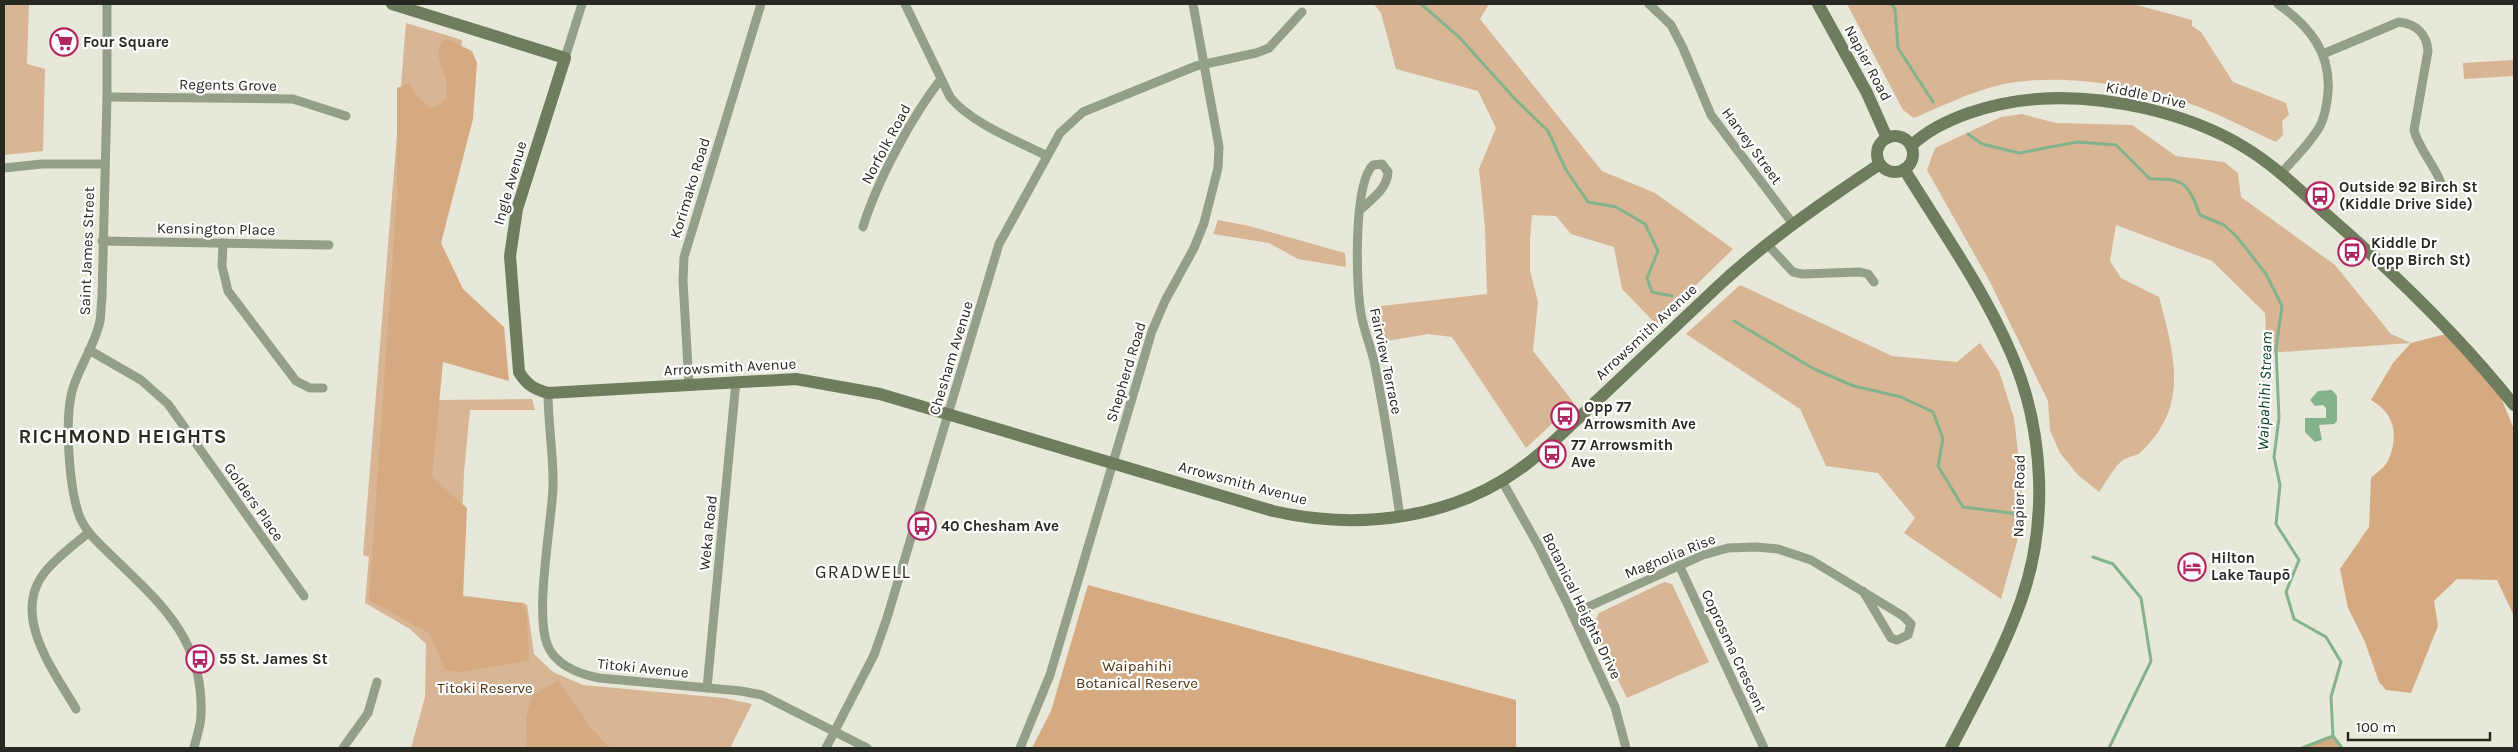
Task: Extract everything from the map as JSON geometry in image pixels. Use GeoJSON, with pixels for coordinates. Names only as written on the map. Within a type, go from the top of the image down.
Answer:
{"type":"FeatureCollection","features":[{"type":"Feature","properties":{"kind":"street","name":"Saint James Street"},"geometry":{"type":"LineString","coordinates":[[107,4],[107,97],[100,321],[72,390],[69,428],[73,489],[78,514],[88,533],[155,597],[170,614],[184,635],[193,654],[200,682],[202,717],[194,748]]}},
{"type":"Feature","properties":{"kind":"street"},"geometry":{"type":"LineString","coordinates":[[392,4],[565,58],[582,4]]}},
{"type":"Feature","properties":{"kind":"street","name":"Korimako Road"},"geometry":{"type":"LineString","coordinates":[[689,385],[683,281],[684,257],[761,4]]}},
{"type":"Feature","properties":{"kind":"street"},"geometry":{"type":"LineString","coordinates":[[905,4],[950,97],[969,115],[1047,156]]}},
{"type":"Feature","properties":{"kind":"street","name":"Shepherd Road"},"geometry":{"type":"LineString","coordinates":[[1020,748],[1050,675],[1152,331],[1164,301],[1194,248],[1215,184],[1220,147],[1193,4]]}},
{"type":"Feature","properties":{"kind":"street","name":"Harvey Street"},"geometry":{"type":"LineString","coordinates":[[1649,4],[1671,25],[1683,48],[1711,115],[1793,224]]}},
{"type":"Feature","properties":{"kind":"street","name":"Napier Road"},"geometry":{"type":"LineString","coordinates":[[1818,4],[1867,94],[1887,138]]}},
{"type":"Feature","properties":{"kind":"street"},"geometry":{"type":"LineString","coordinates":[[2278,4],[2305,26],[2323,54],[2328,84],[2325,114],[2308,144],[2281,174]]}},
{"type":"Feature","properties":{"kind":"street","name":"Chesham Avenue"},"geometry":{"type":"LineString","coordinates":[[826,748],[874,655],[1000,244],[1060,133],[1083,112],[1204,62],[1256,53],[1269,48],[1302,12]]}},
{"type":"Feature","properties":{"kind":"street"},"geometry":{"type":"LineString","coordinates":[[2323,54],[2399,22],[2409,24],[2421,31],[2428,43],[2428,51],[2414,130],[2441,183]]}},
{"type":"Feature","properties":{"kind":"street","name":"Ingle Avenue"},"geometry":{"type":"LineString","coordinates":[[548,393],[535,389],[526,383],[519,372],[510,256],[517,209],[565,58]]}},
{"type":"Feature","properties":{"kind":"street","name":"Norfolk Road"},"geometry":{"type":"LineString","coordinates":[[863,227],[871,200],[926,99],[941,79]]}},
{"type":"Feature","properties":{"kind":"street","name":"Regents Grove"},"geometry":{"type":"LineString","coordinates":[[107,97],[293,99],[346,116]]}},
{"type":"Feature","properties":{"kind":"street","name":"Kiddle Drive"},"geometry":{"type":"LineString","coordinates":[[1911,146],[1936,129],[1976,111],[1997,105],[2052,98],[2136,107],[2193,122],[2243,146],[2281,174],[2374,255],[2490,375],[2514,405]]}},
{"type":"Feature","properties":{"kind":"street"},"geometry":{"type":"LineString","coordinates":[[1900,137],[1911,146],[1912,159],[1904,169],[1894,172],[1880,164],[1879,146],[1887,138],[1900,137]]}},
{"type":"Feature","properties":{"kind":"street"},"geometry":{"type":"LineString","coordinates":[[4,168],[42,164],[104,164]]}},
{"type":"Feature","properties":{"kind":"street","name":"Fairview Terrace"},"geometry":{"type":"LineString","coordinates":[[1360,210],[1383,189],[1388,179],[1388,172],[1382,164],[1373,165],[1368,172],[1357,222],[1361,313],[1375,364],[1400,517]]}},
{"type":"Feature","properties":{"kind":"street","name":"Arrowsmith Avenue"},"geometry":{"type":"LineString","coordinates":[[548,393],[736,381],[796,379],[820,382],[880,394],[1112,464],[1297,516],[1354,520],[1400,517],[1454,504],[1502,481],[1549,445],[1716,288],[1767,244],[1880,164]]}},
{"type":"Feature","properties":{"kind":"street","name":"Napier Road"},"geometry":{"type":"LineString","coordinates":[[1904,169],[2001,331],[2020,376],[2037,448],[2038,514],[2033,557],[2026,588],[2002,647],[1951,748]]}},
{"type":"Feature","properties":{"kind":"street","name":"Kensington Place"},"geometry":{"type":"LineString","coordinates":[[102,241],[329,245]]}},
{"type":"Feature","properties":{"kind":"street"},"geometry":{"type":"LineString","coordinates":[[223,243],[222,266],[228,291],[296,381],[310,388],[323,388]]}},
{"type":"Feature","properties":{"kind":"street"},"geometry":{"type":"LineString","coordinates":[[1767,244],[1793,272],[1802,274],[1860,272],[1868,274],[1874,282]]}},
{"type":"Feature","properties":{"kind":"street","name":"Golders Place"},"geometry":{"type":"LineString","coordinates":[[89,350],[141,380],[168,404],[304,596]]}},
{"type":"Feature","properties":{"kind":"street","name":"Weka Road"},"geometry":{"type":"LineString","coordinates":[[707,688],[736,381]]}},
{"type":"Feature","properties":{"kind":"street","name":"Titoki Avenue"},"geometry":{"type":"LineString","coordinates":[[548,393],[553,487],[542,613],[547,645],[556,657],[581,675],[762,695],[867,748]]}},
{"type":"Feature","properties":{"kind":"street","name":"Botanical Heights Drive"},"geometry":{"type":"LineString","coordinates":[[1502,481],[1538,544],[1572,614],[1615,707],[1626,748]]}},
{"type":"Feature","properties":{"kind":"street"},"geometry":{"type":"LineString","coordinates":[[76,709],[41,647],[34,628],[32,604],[37,585],[45,572],[88,533]]}},
{"type":"Feature","properties":{"kind":"street","name":"Magnolia Rise"},"geometry":{"type":"LineString","coordinates":[[1572,614],[1703,554],[1728,548],[1756,547],[1778,549],[1812,560],[1863,591],[1903,616],[1911,624],[1908,635],[1897,640],[1891,638],[1863,591]]}},
{"type":"Feature","properties":{"kind":"street","name":"Coprosma Crescent"},"geometry":{"type":"LineString","coordinates":[[1679,565],[1764,748]]}},
{"type":"Feature","properties":{"kind":"street"},"geometry":{"type":"LineString","coordinates":[[343,748],[368,713],[377,682]]}},
{"type":"Feature","properties":{"kind":"green space"},"geometry":{"type":"Polygon","coordinates":[[[4,4],[29,4],[27,64],[45,69],[43,151],[4,155],[4,4]]]}},
{"type":"Feature","properties":{"kind":"green space"},"geometry":{"type":"Polygon","coordinates":[[[1374,4],[1489,4],[1480,19],[1602,171],[1655,193],[1733,249],[1656,324],[1622,289],[1614,247],[1571,234],[1556,216],[1532,215],[1530,271],[1538,302],[1533,351],[1574,403],[1526,448],[1452,337],[1428,334],[1381,342],[1373,307],[1487,294],[1485,227],[1479,169],[1496,128],[1478,91],[1396,69],[1381,13],[1374,4]]]}},
{"type":"Feature","properties":{"kind":"green space"},"geometry":{"type":"Polygon","coordinates":[[[1847,4],[2133,4],[2192,20],[2192,26],[2201,32],[2233,82],[2286,103],[2289,115],[2282,121],[2283,135],[2276,142],[2210,111],[2145,91],[2095,82],[2045,80],[2021,81],[1978,91],[1914,118],[1903,110],[1847,4]]]}},
{"type":"Feature","properties":{"kind":"green space","name":"Titoki Reserve"},"geometry":{"type":"Polygon","coordinates":[[[406,23],[462,40],[437,247],[439,400],[532,399],[535,410],[470,410],[464,472],[459,595],[527,604],[534,654],[553,672],[583,685],[724,698],[752,704],[730,748],[411,748],[425,697],[426,644],[410,629],[365,603],[369,557],[363,555],[406,23]]]}},
{"type":"Feature","properties":{"kind":"green space"},"geometry":{"type":"Polygon","coordinates":[[[447,39],[472,51],[477,63],[473,119],[441,243],[463,289],[504,327],[509,381],[443,362],[432,477],[467,508],[463,597],[524,603],[527,618],[529,661],[460,672],[445,670],[430,634],[369,600],[397,194],[397,88],[409,83],[417,97],[431,108],[437,107],[446,98],[446,80],[438,55],[441,42],[447,39]]]}},
{"type":"Feature","properties":{"kind":"green space"},"geometry":{"type":"Polygon","coordinates":[[[2514,60],[2514,76],[2464,79],[2463,63],[2514,60]]]}},
{"type":"Feature","properties":{"kind":"green space"},"geometry":{"type":"Polygon","coordinates":[[[2022,114],[2056,123],[2132,125],[2176,156],[2224,162],[2238,173],[2241,197],[2335,265],[2391,334],[2411,343],[2267,353],[2265,313],[2212,261],[2116,225],[2110,261],[2121,278],[2159,297],[2173,359],[2174,378],[2167,416],[2157,434],[2140,453],[2121,461],[2099,492],[2078,475],[2060,453],[2050,430],[2048,401],[1990,282],[1927,170],[1935,148],[2001,117],[2022,114]]]}},
{"type":"Feature","properties":{"kind":"green space"},"geometry":{"type":"Polygon","coordinates":[[[1218,220],[1249,226],[1345,253],[1346,267],[1298,259],[1269,243],[1213,234],[1218,220]]]}},
{"type":"Feature","properties":{"kind":"green space"},"geometry":{"type":"Polygon","coordinates":[[[1740,285],[1892,356],[1957,362],[1980,343],[1999,371],[2014,418],[2022,487],[2017,542],[2001,599],[1904,533],[1915,518],[1878,473],[1826,466],[1800,409],[1686,334],[1740,285]]]}},
{"type":"Feature","properties":{"kind":"green space"},"geometry":{"type":"Polygon","coordinates":[[[2450,333],[2497,388],[2514,429],[2514,616],[2497,580],[2457,579],[2434,601],[2438,626],[2411,693],[2386,690],[2379,682],[2365,642],[2348,608],[2340,569],[2369,527],[2371,478],[2387,463],[2393,443],[2394,434],[2390,418],[2379,405],[2371,400],[2393,363],[2411,343],[2450,333]]]}},
{"type":"Feature","properties":{"kind":"green space"},"geometry":{"type":"Polygon","coordinates":[[[1664,582],[1672,584],[1709,662],[1627,698],[1592,627],[1599,613],[1664,582]]]}},
{"type":"Feature","properties":{"kind":"green space","name":"Waipahihi Botanical Reserve"},"geometry":{"type":"Polygon","coordinates":[[[1088,585],[1516,700],[1516,748],[1032,748],[1051,711],[1088,585]]]}},
{"type":"Feature","properties":{"kind":"green space"},"geometry":{"type":"Polygon","coordinates":[[[558,680],[591,728],[610,748],[527,748],[526,718],[532,696],[558,680]]]}},
{"type":"Feature","properties":{"kind":"green space"},"geometry":{"type":"Polygon","coordinates":[[[2333,736],[2342,748],[2302,748],[2333,736]]]}},
{"type":"Feature","properties":{"kind":"shaded area"},"geometry":{"type":"Polygon","coordinates":[[[2332,390],[2337,396],[2337,421],[2334,424],[2319,425],[2322,440],[2315,442],[2305,432],[2305,418],[2326,418],[2326,408],[2323,405],[2315,406],[2310,400],[2318,391],[2332,390]]]}},
{"type":"Feature","properties":{"kind":"waterway"},"geometry":{"type":"LineString","coordinates":[[1421,4],[1459,37],[1515,99],[1548,131],[1566,170],[1588,202],[1616,207],[1645,224],[1658,251],[1647,278],[1652,292],[1672,296]]}},
{"type":"Feature","properties":{"kind":"waterway","name":"Waipahihi Stream"},"geometry":{"type":"LineString","coordinates":[[1891,4],[1895,9],[1898,48],[1933,102]]}},
{"type":"Feature","properties":{"kind":"waterway","name":"Waipahihi Stream"},"geometry":{"type":"LineString","coordinates":[[1968,134],[1982,144],[2019,153],[2077,142],[2116,145],[2150,179],[2178,182],[2188,189],[2200,215],[2224,225],[2237,237],[2266,274],[2282,306],[2276,349],[2279,418],[2274,457],[2280,485],[2276,524],[2299,560],[2286,592],[2294,619],[2326,637],[2341,662],[2331,697],[2333,736],[2342,748]]}},
{"type":"Feature","properties":{"kind":"waterway"},"geometry":{"type":"LineString","coordinates":[[1734,321],[1814,369],[1854,386],[1901,397],[1933,412],[1943,439],[1938,466],[1963,507],[2011,513],[2023,518]]}},
{"type":"Feature","properties":{"kind":"waterway"},"geometry":{"type":"LineString","coordinates":[[2093,557],[2113,564],[2141,598],[2151,661],[2109,748]]}},
{"type":"Feature","properties":{"kind":"waterway"},"geometry":{"type":"LineString","coordinates":[[2302,748],[2333,736]]}},
{"type":"Feature","properties":{"kind":"place","name":"Four Square"},"geometry":{"type":"Point","coordinates":[64,42]}},
{"type":"Feature","properties":{"kind":"place","name":"Outside 92 Birch St (Kiddle Drive Side)"},"geometry":{"type":"Point","coordinates":[2320,196]}},
{"type":"Feature","properties":{"kind":"place","name":"Kiddle Dr (opp Birch St)"},"geometry":{"type":"Point","coordinates":[2352,252]}},
{"type":"Feature","properties":{"kind":"place","name":"Opp 77 Arrowsmith Ave"},"geometry":{"type":"Point","coordinates":[1565,416]}},
{"type":"Feature","properties":{"kind":"place","name":"77 Arrowsmith Ave"},"geometry":{"type":"Point","coordinates":[1552,454]}},
{"type":"Feature","properties":{"kind":"place","name":"40 Chesham Ave"},"geometry":{"type":"Point","coordinates":[922,526]}},
{"type":"Feature","properties":{"kind":"place","name":"Hilton Lake Taupō"},"geometry":{"type":"Point","coordinates":[2192,567]}},
{"type":"Feature","properties":{"kind":"place","name":"55 St. James St"},"geometry":{"type":"Point","coordinates":[200,659]}},
{"type":"Feature","properties":{"kind":"district","name":"RICHMOND HEIGHTS"},"geometry":{"type":"Point","coordinates":[123,436]}},
{"type":"Feature","properties":{"kind":"district","name":"GRADWELL"},"geometry":{"type":"Point","coordinates":[863,572]}}]}
